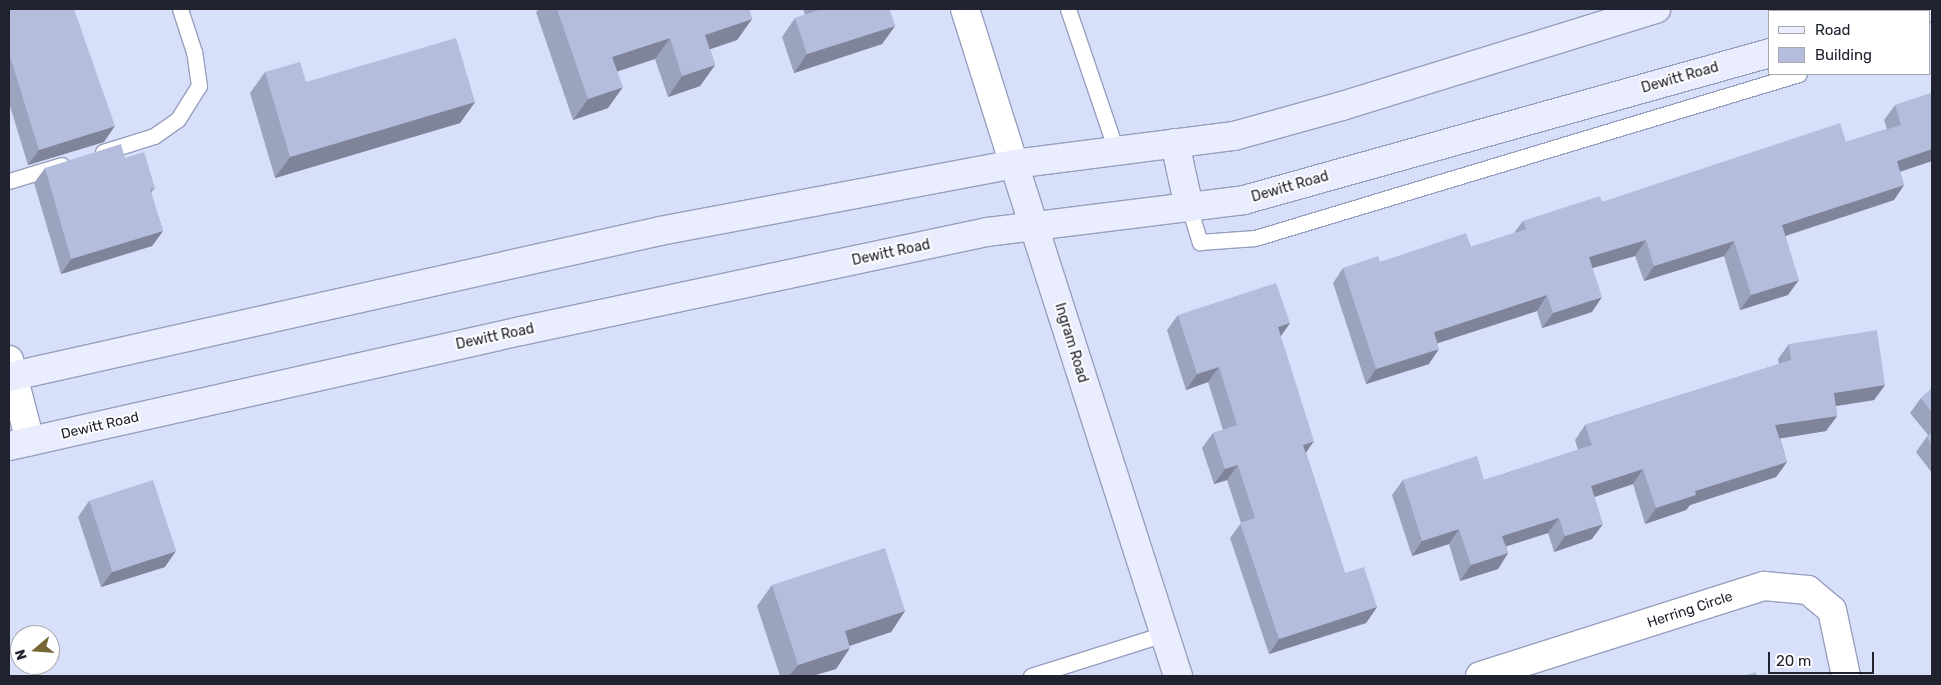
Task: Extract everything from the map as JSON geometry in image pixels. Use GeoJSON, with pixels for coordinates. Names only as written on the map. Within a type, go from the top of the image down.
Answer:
{"type":"FeatureCollection","features":[{"type":"Feature","properties":{"kind":"main road"},"geometry":{"type":"LineString","coordinates":[[10,371],[660,231],[1014,164],[1234,136],[1342,106],[1656,9]]}},
{"type":"Feature","properties":{"kind":"main road","name":"Dewitt Road"},"geometry":{"type":"LineString","coordinates":[[19,444],[988,232],[1034,228],[1244,200],[1768,54]]}},
{"type":"Feature","properties":{"kind":"main road"},"geometry":{"type":"LineString","coordinates":[[1175,144],[1189,207]]}},
{"type":"Feature","properties":{"kind":"main road","name":"Ingram Road"},"geometry":{"type":"LineString","coordinates":[[1014,164],[1178,676]]}},
{"type":"Feature","properties":{"kind":"street","name":"Ingram Road"},"geometry":{"type":"LineString","coordinates":[[966,9],[1014,164]]}},
{"type":"Feature","properties":{"kind":"street"},"geometry":{"type":"LineString","coordinates":[[10,371],[19,444]]}},
{"type":"Feature","properties":{"kind":"street","name":"Herring Circle"},"geometry":{"type":"LineString","coordinates":[[1480,676],[1764,586],[1808,590],[1832,610],[1846,676]]}},
{"type":"Feature","properties":{"kind":"lane"},"geometry":{"type":"LineString","coordinates":[[9,181],[154,136],[178,119],[199,86],[194,52],[180,9]]}},
{"type":"Feature","properties":{"kind":"lane"},"geometry":{"type":"LineString","coordinates":[[1068,9],[1116,150]]}},
{"type":"Feature","properties":{"kind":"lane"},"geometry":{"type":"LineString","coordinates":[[1189,207],[1200,242],[1255,238],[1796,75]]}},
{"type":"Feature","properties":{"kind":"lane"},"geometry":{"type":"LineString","coordinates":[[1031,676],[1164,634]]}},
{"type":"Feature","properties":{"kind":"building"},"geometry":{"type":"Polygon","coordinates":[[[9,9],[74,9],[115,126],[39,150],[9,53],[9,9]]]}},
{"type":"Feature","properties":{"kind":"building"},"geometry":{"type":"Polygon","coordinates":[[[557,9],[749,9],[752,19],[705,35],[715,65],[682,76],[670,38],[612,57],[623,87],[588,99],[557,9]]]}},
{"type":"Feature","properties":{"kind":"building"},"geometry":{"type":"Polygon","coordinates":[[[822,9],[889,9],[895,26],[807,54],[795,18],[822,9]]]}},
{"type":"Feature","properties":{"kind":"building"},"geometry":{"type":"Polygon","coordinates":[[[456,38],[475,102],[290,157],[265,72],[300,62],[306,82],[456,38]]]}},
{"type":"Feature","properties":{"kind":"building"},"geometry":{"type":"Polygon","coordinates":[[[1932,93],[1932,149],[1897,161],[1904,185],[1782,225],[1799,280],[1751,295],[1734,241],[1654,266],[1646,240],[1589,257],[1602,297],[1553,313],[1547,295],[1434,332],[1439,349],[1376,369],[1343,268],[1378,256],[1380,262],[1466,233],[1471,247],[1526,229],[1523,221],[1600,196],[1602,202],[1840,123],[1846,142],[1901,125],[1895,105],[1932,93]]]}},
{"type":"Feature","properties":{"kind":"building"},"geometry":{"type":"Polygon","coordinates":[[[121,144],[125,158],[144,152],[155,188],[150,189],[163,231],[71,259],[45,168],[121,144]]]}},
{"type":"Feature","properties":{"kind":"building"},"geometry":{"type":"Polygon","coordinates":[[[1276,283],[1290,323],[1278,327],[1314,441],[1303,445],[1345,573],[1364,567],[1377,607],[1279,639],[1240,523],[1255,518],[1238,465],[1225,469],[1213,433],[1237,425],[1219,367],[1197,374],[1178,315],[1276,283]]]}},
{"type":"Feature","properties":{"kind":"building"},"geometry":{"type":"Polygon","coordinates":[[[1877,330],[1885,385],[1834,393],[1837,416],[1775,425],[1787,462],[1695,491],[1696,495],[1656,508],[1643,469],[1591,486],[1603,524],[1565,536],[1559,518],[1502,536],[1508,553],[1471,565],[1459,529],[1422,541],[1403,480],[1477,456],[1484,480],[1592,445],[1585,425],[1791,360],[1789,344],[1877,330]]]}},
{"type":"Feature","properties":{"kind":"building"},"geometry":{"type":"Polygon","coordinates":[[[1932,388],[1932,412],[1921,398],[1932,388]]]}},
{"type":"Feature","properties":{"kind":"building"},"geometry":{"type":"Polygon","coordinates":[[[1932,432],[1932,444],[1927,437],[1932,432]]]}},
{"type":"Feature","properties":{"kind":"building"},"geometry":{"type":"Polygon","coordinates":[[[153,480],[176,551],[112,572],[89,501],[153,480]]]}},
{"type":"Feature","properties":{"kind":"building"},"geometry":{"type":"Polygon","coordinates":[[[885,548],[905,611],[845,631],[850,648],[798,665],[772,585],[885,548]]]}},
{"type":"Feature","properties":{"kind":"building"},"geometry":{"type":"Polygon","coordinates":[[[1756,672],[1757,676],[1742,676],[1756,672]]]}}]}
